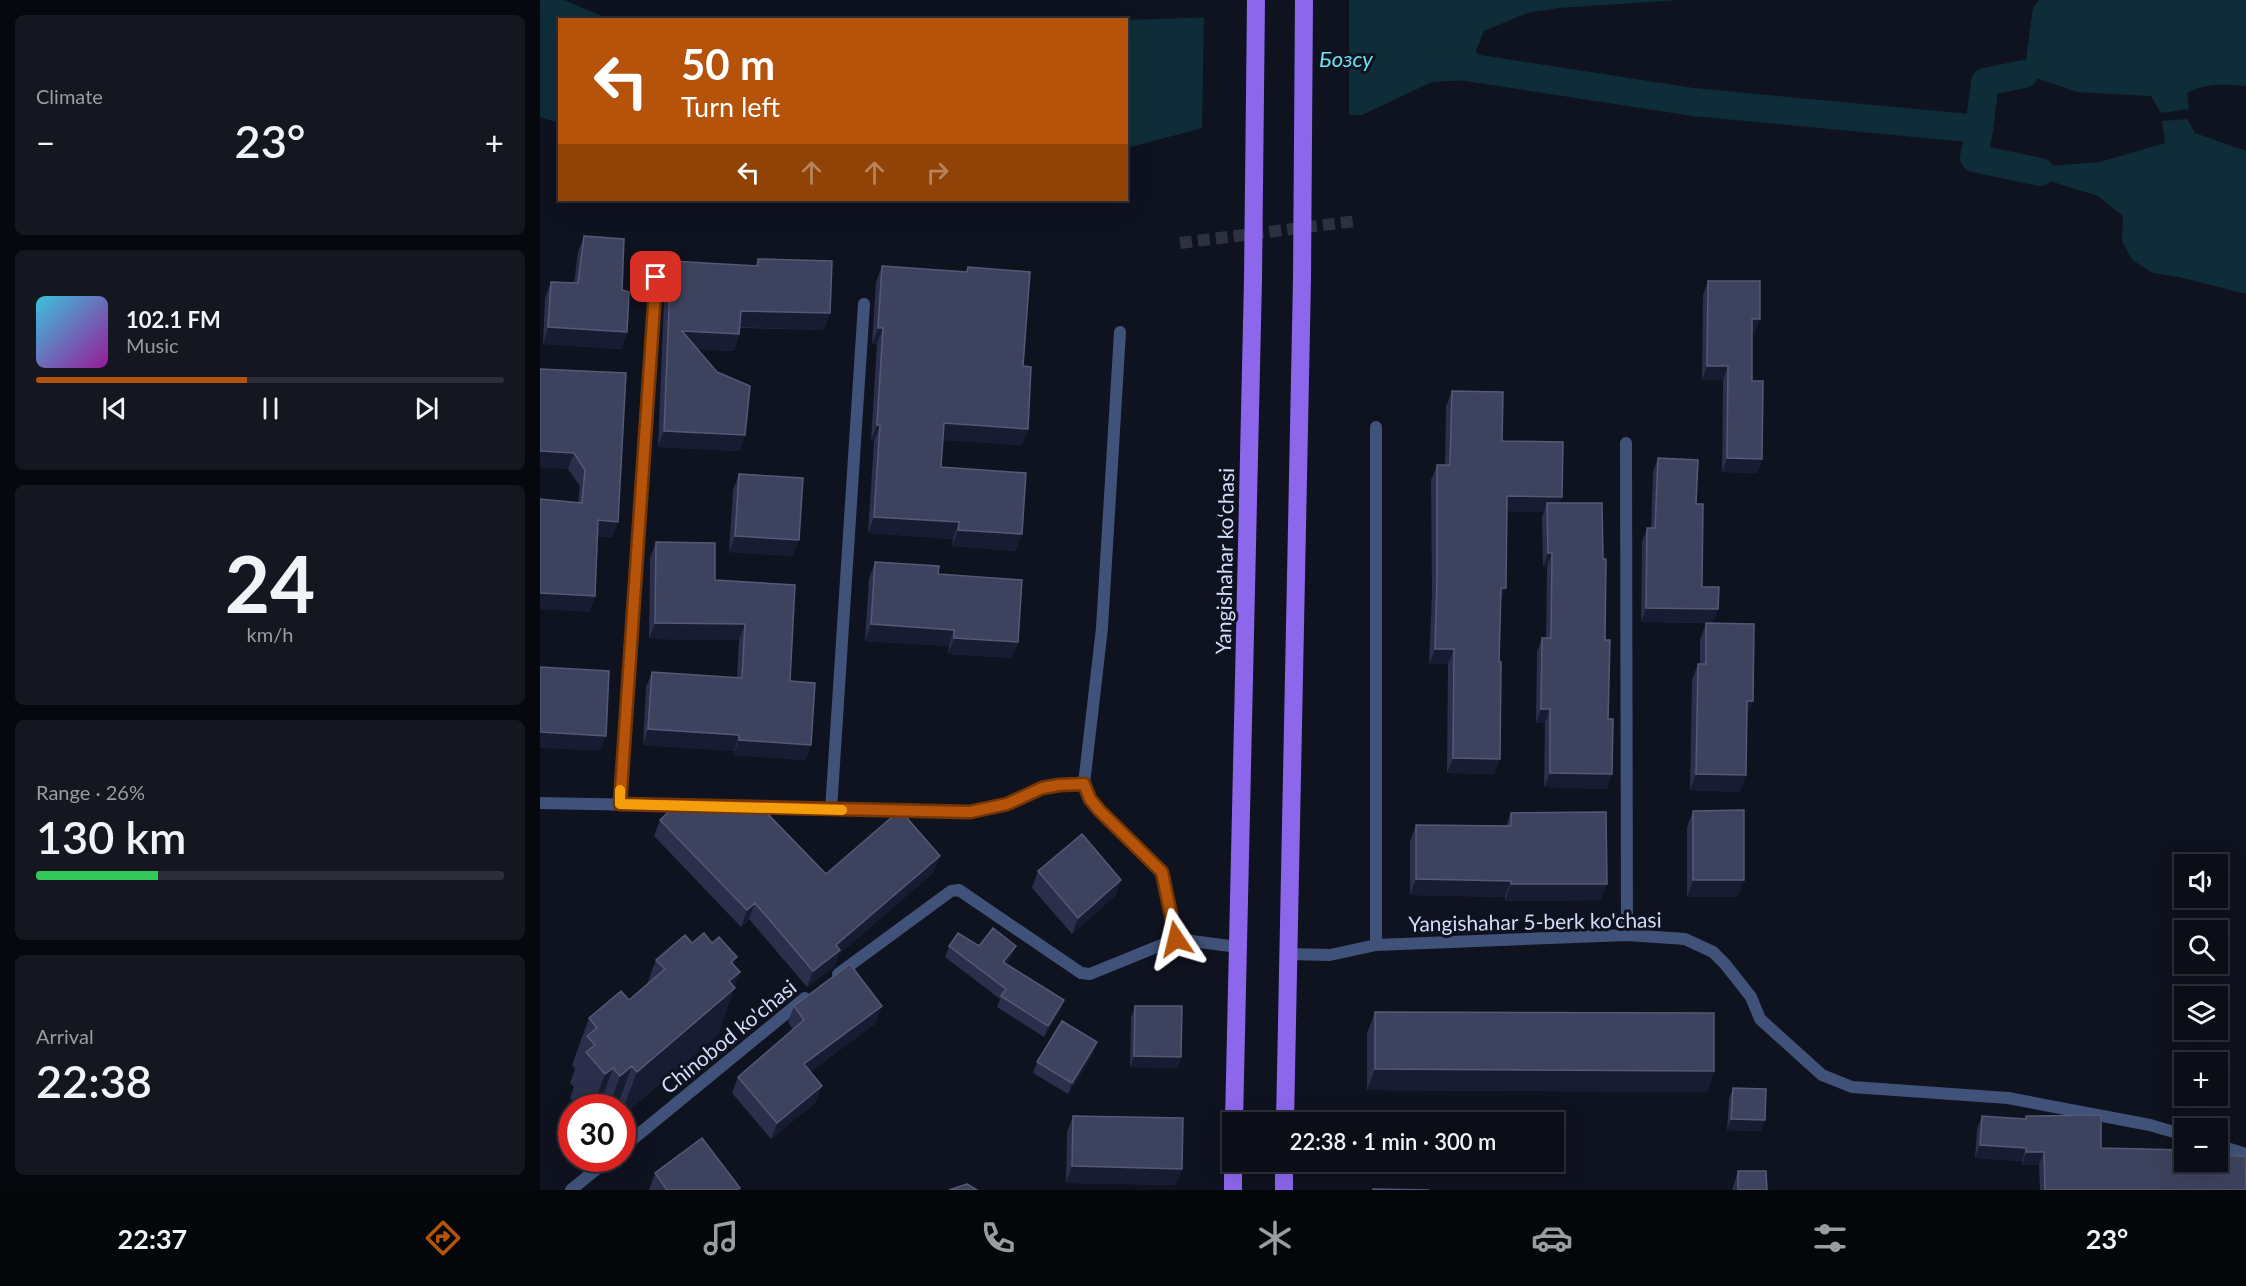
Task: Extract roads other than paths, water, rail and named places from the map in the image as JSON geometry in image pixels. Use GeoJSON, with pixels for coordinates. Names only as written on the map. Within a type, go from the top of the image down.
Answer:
{"type":"FeatureCollection","features":[{"type":"Feature","properties":{"kind":"main road","name":"Yangishahar ko‘chasi"},"geometry":{"type":"LineString","coordinates":[[1234,1112],[1253,279],[1256,0]]}},
{"type":"Feature","properties":{"kind":"main road"},"geometry":{"type":"LineString","coordinates":[[1285,1112],[1302,279],[1304,0]]}},
{"type":"Feature","properties":{"kind":"main road"},"geometry":{"type":"LineString","coordinates":[[1233,1172],[1233,1190]]}},
{"type":"Feature","properties":{"kind":"main road"},"geometry":{"type":"LineString","coordinates":[[1284,1172],[1284,1190]]}},
{"type":"Feature","properties":{"kind":"street"},"geometry":{"type":"LineString","coordinates":[[620,804],[656,277]]}},
{"type":"Feature","properties":{"kind":"street"},"geometry":{"type":"LineString","coordinates":[[831,810],[864,304]]}},
{"type":"Feature","properties":{"kind":"street"},"geometry":{"type":"LineString","coordinates":[[1120,332],[1102,628],[1084,784],[1090,799],[1099,810],[1162,872],[1176,939]]}},
{"type":"Feature","properties":{"kind":"street"},"geometry":{"type":"LineString","coordinates":[[1376,427],[1376,945]]}},
{"type":"Feature","properties":{"kind":"street"},"geometry":{"type":"LineString","coordinates":[[1626,443],[1627,935]]}},
{"type":"Feature","properties":{"kind":"street"},"geometry":{"type":"LineString","coordinates":[[737,807],[970,812],[1007,804],[1042,788],[1084,784]]}},
{"type":"Feature","properties":{"kind":"street"},"geometry":{"type":"LineString","coordinates":[[540,803],[702,806]]}},
{"type":"Feature","properties":{"kind":"street","name":"Chinobod ko'chasi"},"geometry":{"type":"LineString","coordinates":[[636,1136],[747,1044],[951,891],[959,890],[1081,973],[1090,974],[1176,939],[1238,947]]}},
{"type":"Feature","properties":{"kind":"street","name":"Yangishahar 5-berk ko'chasi"},"geometry":{"type":"LineString","coordinates":[[1288,954],[1330,955],[1376,945],[1627,935],[1685,939],[1713,952],[1751,997],[1760,1019],[1822,1075],[1836,1082],[1852,1087],[2007,1098],[2150,1125],[2174,1132]]}},
{"type":"Feature","properties":{"kind":"street"},"geometry":{"type":"LineString","coordinates":[[2228,1148],[2246,1154]]}},
{"type":"Feature","properties":{"kind":"street"},"geometry":{"type":"LineString","coordinates":[[572,1190],[593,1172]]}},
{"type":"Feature","properties":{"kind":"water"},"geometry":{"type":"Polygon","coordinates":[[[540,0],[564,0],[607,18],[558,18],[558,123],[540,117],[540,0]]]}},
{"type":"Feature","properties":{"kind":"water","name":"Бозсу"},"geometry":{"type":"Polygon","coordinates":[[[1332,0],[1680,0],[1559,8],[1527,13],[1484,31],[1476,50],[1487,79],[1432,82],[1362,115],[1285,115],[1240,118],[1128,148],[1128,20],[1303,14],[1332,0]]]}},
{"type":"Feature","properties":{"kind":"water"},"geometry":{"type":"Polygon","coordinates":[[[2039,0],[2246,0],[2246,86],[2201,87],[2187,93],[2189,109],[2161,113],[2151,96],[2077,92],[2024,74],[2033,8],[2039,0]]]}},
{"type":"Feature","properties":{"kind":"water"},"geometry":{"type":"Polygon","coordinates":[[[2187,119],[2195,133],[2246,151],[2246,294],[2179,277],[2153,273],[2132,260],[2122,241],[2123,216],[2098,196],[2053,182],[2040,172],[2047,166],[2100,162],[2165,143],[2162,121],[2187,119]]]}},
{"type":"Feature","properties":{"kind":"waterway"},"geometry":{"type":"LineString","coordinates":[[1447,64],[1693,102],[1979,129],[1974,158],[2040,172]]}},
{"type":"Feature","properties":{"kind":"waterway"},"geometry":{"type":"LineString","coordinates":[[1979,129],[1985,82],[2024,74]]}},
{"type":"Feature","properties":{"kind":"tunnel"},"geometry":{"type":"LineString","coordinates":[[1180,243],[1356,221]]}}]}
